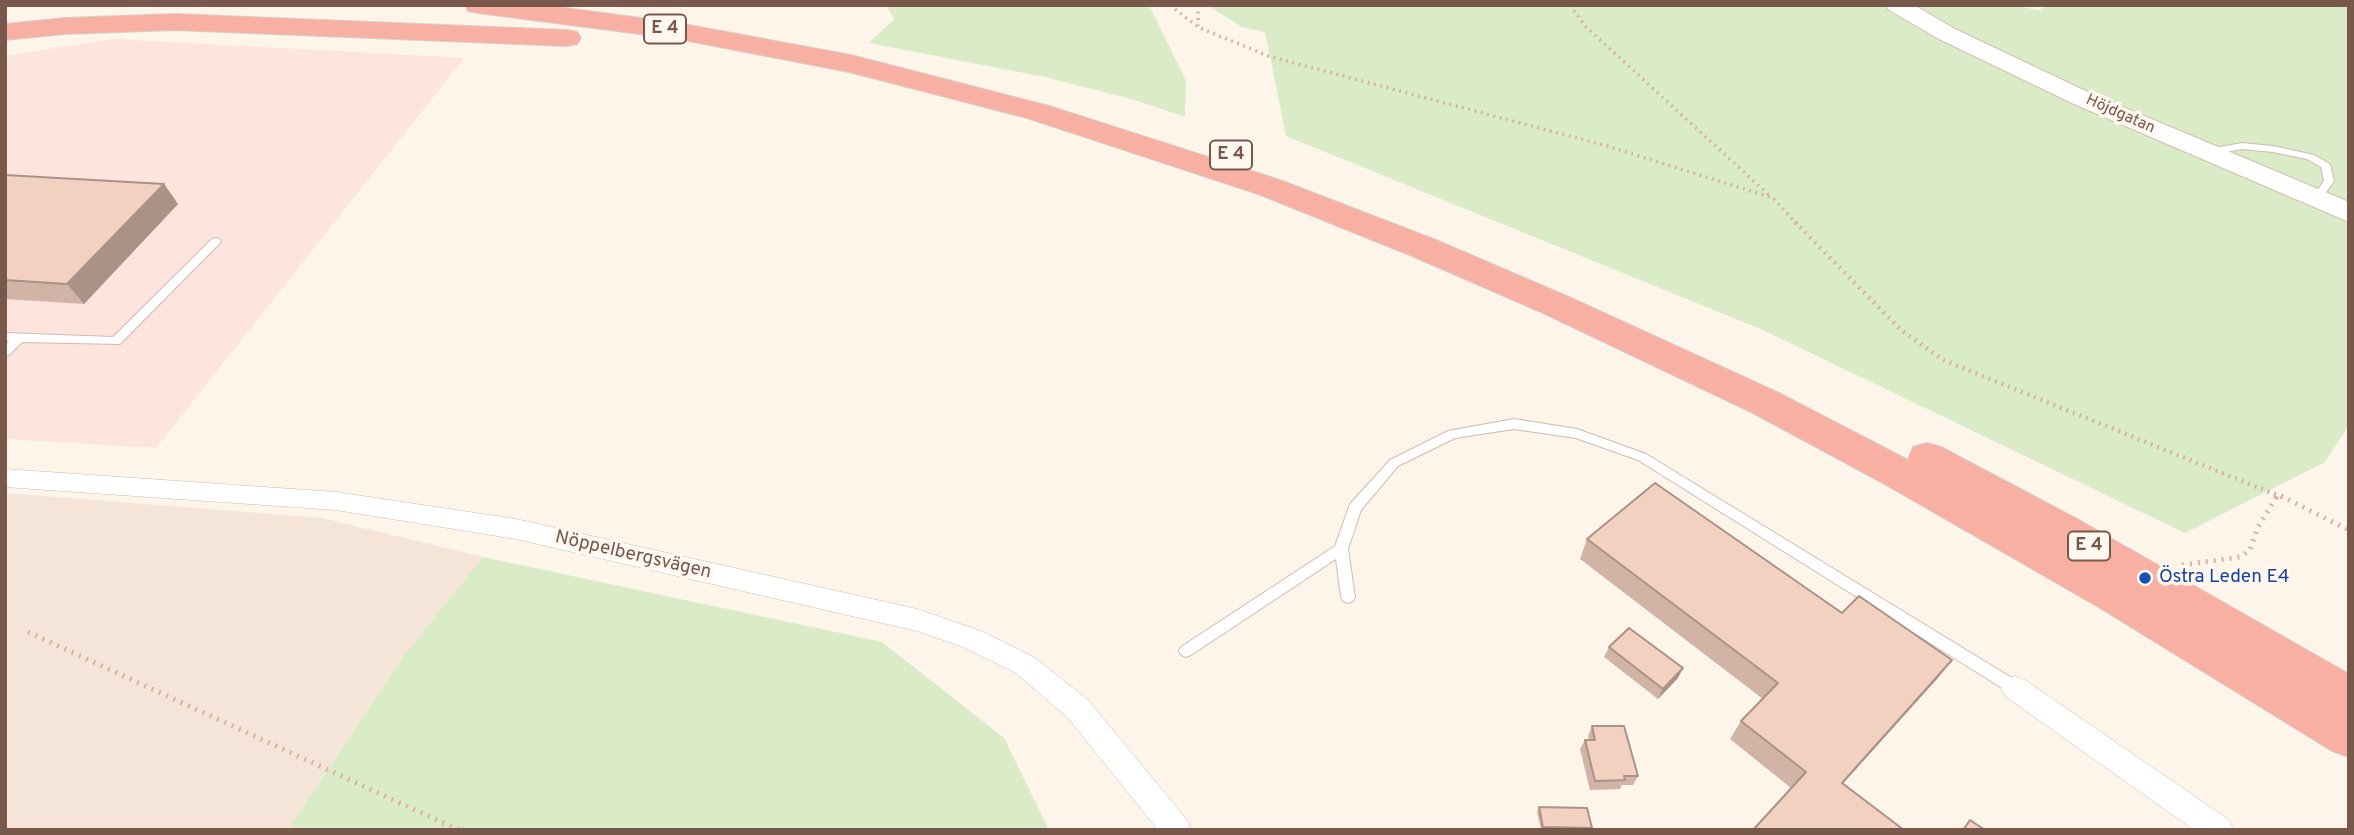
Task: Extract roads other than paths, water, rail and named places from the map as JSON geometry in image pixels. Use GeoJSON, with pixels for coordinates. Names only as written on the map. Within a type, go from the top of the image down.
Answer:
{"type":"FeatureCollection","features":[{"type":"Feature","properties":{"kind":"highway","name":"E 4"},"geometry":{"type":"LineString","coordinates":[[478,5],[678,31],[851,64],[1038,112],[1269,187],[1424,248],[1567,310],[1742,392],[1895,471],[2115,595],[2349,736]]}},
{"type":"Feature","properties":{"kind":"highway","name":"E 4"},"geometry":{"type":"LineString","coordinates":[[608,5],[781,34],[948,71],[1152,128],[1360,201],[1566,285],[1902,445],[2076,538],[2349,698]]}},
{"type":"Feature","properties":{"kind":"highway"},"geometry":{"type":"LineString","coordinates":[[5,32],[147,22],[285,26],[671,44],[851,64]]}},
{"type":"Feature","properties":{"kind":"street","name":"Höjdgatan"},"geometry":{"type":"LineString","coordinates":[[1897,5],[2003,62],[2206,153],[2349,213]]}},
{"type":"Feature","properties":{"kind":"street","name":"Nöppelbergsvägen"},"geometry":{"type":"LineString","coordinates":[[5,478],[336,501],[516,529],[917,620],[972,639],[1025,665],[1078,709],[1177,830]]}},
{"type":"Feature","properties":{"kind":"street"},"geometry":{"type":"LineString","coordinates":[[2015,688],[2219,830]]}},
{"type":"Feature","properties":{"kind":"lane"},"geometry":{"type":"LineString","coordinates":[[2206,153],[2242,146],[2310,157],[2326,166],[2329,181],[2316,199]]}},
{"type":"Feature","properties":{"kind":"lane"},"geometry":{"type":"LineString","coordinates":[[5,337],[116,341],[216,240]]}},
{"type":"Feature","properties":{"kind":"lane"},"geometry":{"type":"LineString","coordinates":[[5,352],[19,338]]}},
{"type":"Feature","properties":{"kind":"lane"},"geometry":{"type":"LineString","coordinates":[[1348,597],[1341,549],[1354,508],[1395,463],[1452,434],[1514,424],[1577,434],[1642,457],[2015,688]]}},
{"type":"Feature","properties":{"kind":"lane"},"geometry":{"type":"LineString","coordinates":[[1186,651],[1341,549]]}},
{"type":"Feature","properties":{"kind":"place","name":"Östra Leden E4"},"geometry":{"type":"Point","coordinates":[2145,578]}}]}
